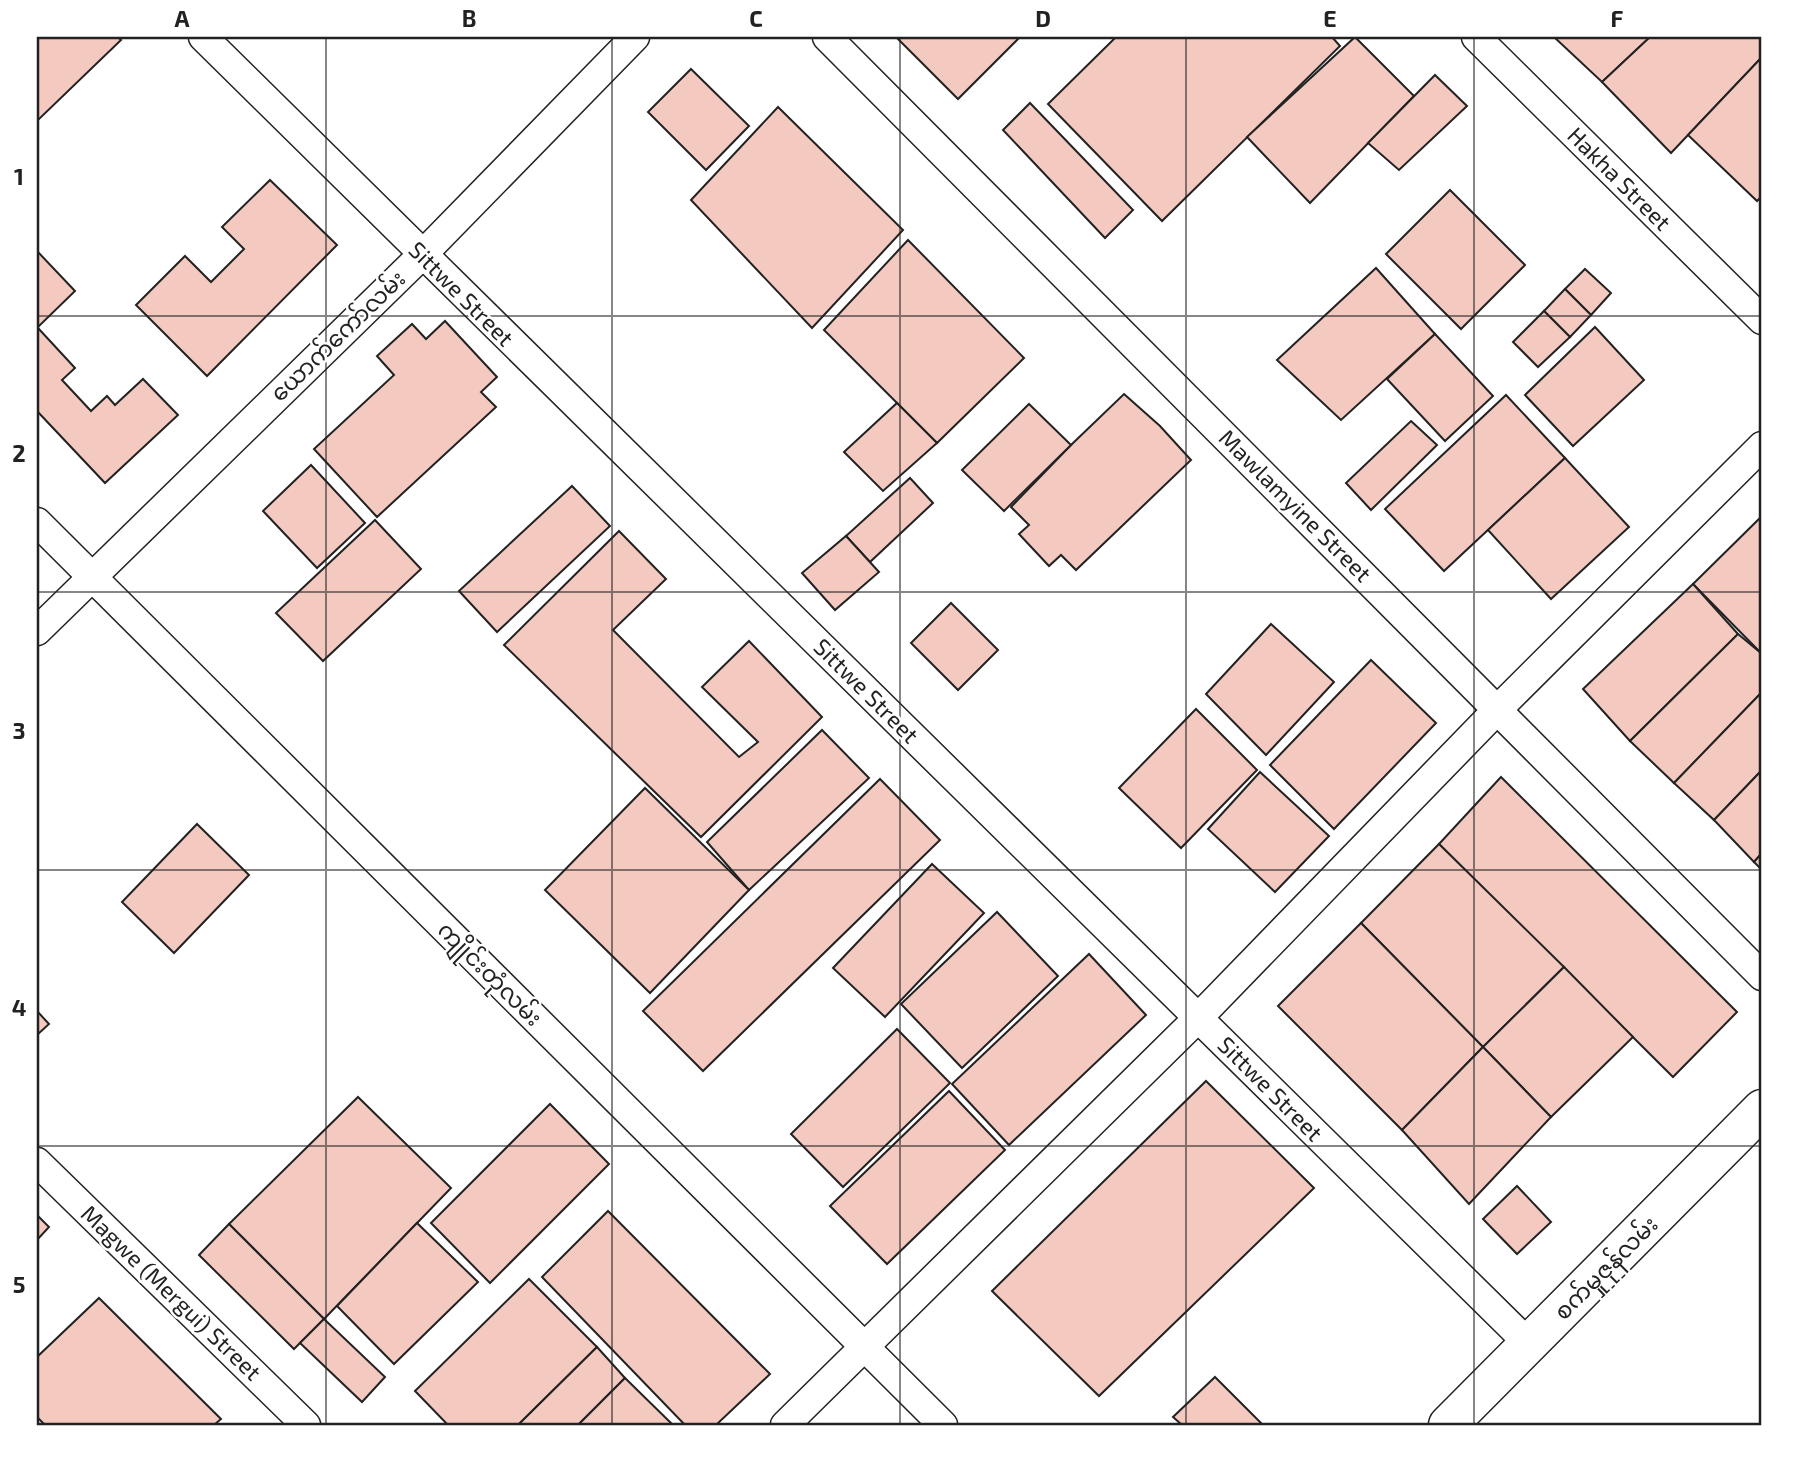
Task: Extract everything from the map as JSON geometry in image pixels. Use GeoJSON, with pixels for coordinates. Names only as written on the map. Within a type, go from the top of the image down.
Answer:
{"type":"FeatureCollection","features":[{"type":"Feature","properties":{"kind":"street","name":"Sittwe Street"},"geometry":{"type":"LineString","coordinates":[[202,37],[1530,1345]]}},
{"type":"Feature","properties":{"kind":"street","name":"ယောက်ကော်လမ်း"},"geometry":{"type":"LineString","coordinates":[[37,631],[422,254],[635,37]]}},
{"type":"Feature","properties":{"kind":"street","name":"Mawlamyine Street"},"geometry":{"type":"LineString","coordinates":[[827,37],[1762,976]]}},
{"type":"Feature","properties":{"kind":"street","name":"Hakha Street"},"geometry":{"type":"LineString","coordinates":[[1476,37],[1762,320]]}},
{"type":"Feature","properties":{"kind":"street"},"geometry":{"type":"LineString","coordinates":[[785,1425],[1198,1018],[1498,709],[1762,446]]}},
{"type":"Feature","properties":{"kind":"street","name":"ကျိုင်းတုံလမ်း"},"geometry":{"type":"LineString","coordinates":[[37,522],[943,1425]]}},
{"type":"Feature","properties":{"kind":"street","name":"စက်မှုဇုန်လမ်း"},"geometry":{"type":"LineString","coordinates":[[1448,1425],[1762,1109]]}},
{"type":"Feature","properties":{"kind":"street","name":"Magwe (Mergui) Street"},"geometry":{"type":"LineString","coordinates":[[37,1161],[306,1425]]}},
{"type":"Feature","properties":{"kind":"building"},"geometry":{"type":"Polygon","coordinates":[[[37,37],[118,37],[121,40],[37,121],[37,37]]]}},
{"type":"Feature","properties":{"kind":"building"},"geometry":{"type":"Polygon","coordinates":[[[896,37],[1020,37],[958,99],[896,37]]]}},
{"type":"Feature","properties":{"kind":"building"},"geometry":{"type":"Polygon","coordinates":[[[1116,37],[1332,37],[1340,46],[1162,221],[1048,104],[1116,37]]]}},
{"type":"Feature","properties":{"kind":"building"},"geometry":{"type":"Polygon","coordinates":[[[1355,37],[1414,96],[1310,203],[1247,137],[1355,37]]]}},
{"type":"Feature","properties":{"kind":"building"},"geometry":{"type":"Polygon","coordinates":[[[1554,37],[1650,37],[1602,82],[1554,37]]]}},
{"type":"Feature","properties":{"kind":"building"},"geometry":{"type":"Polygon","coordinates":[[[1650,37],[1762,37],[1762,57],[1671,153],[1602,82],[1650,37]]]}},
{"type":"Feature","properties":{"kind":"building"},"geometry":{"type":"Polygon","coordinates":[[[1762,57],[1762,196],[1757,201],[1688,135],[1762,57]]]}},
{"type":"Feature","properties":{"kind":"building"},"geometry":{"type":"Polygon","coordinates":[[[691,69],[749,126],[706,170],[648,112],[691,69]]]}},
{"type":"Feature","properties":{"kind":"building"},"geometry":{"type":"Polygon","coordinates":[[[1435,75],[1467,106],[1399,170],[1368,143],[1435,75]]]}},
{"type":"Feature","properties":{"kind":"building"},"geometry":{"type":"Polygon","coordinates":[[[1030,103],[1133,210],[1105,238],[1003,130],[1030,103]]]}},
{"type":"Feature","properties":{"kind":"building"},"geometry":{"type":"Polygon","coordinates":[[[778,107],[903,230],[812,328],[691,200],[778,107]]]}},
{"type":"Feature","properties":{"kind":"building"},"geometry":{"type":"Polygon","coordinates":[[[270,180],[337,245],[207,376],[136,305],[185,256],[211,282],[244,249],[222,227],[270,180]]]}},
{"type":"Feature","properties":{"kind":"building"},"geometry":{"type":"Polygon","coordinates":[[[1450,190],[1525,265],[1461,329],[1386,254],[1450,190]]]}},
{"type":"Feature","properties":{"kind":"building"},"geometry":{"type":"Polygon","coordinates":[[[908,240],[1024,358],[937,443],[824,330],[908,240]]]}},
{"type":"Feature","properties":{"kind":"building"},"geometry":{"type":"Polygon","coordinates":[[[37,251],[75,291],[37,328],[37,251]]]}},
{"type":"Feature","properties":{"kind":"building"},"geometry":{"type":"Polygon","coordinates":[[[1376,268],[1435,334],[1341,420],[1277,360],[1376,268]]]}},
{"type":"Feature","properties":{"kind":"building"},"geometry":{"type":"Polygon","coordinates":[[[1585,269],[1611,293],[1591,315],[1565,289],[1585,269]]]}},
{"type":"Feature","properties":{"kind":"building"},"geometry":{"type":"Polygon","coordinates":[[[1565,289],[1591,315],[1570,337],[1544,311],[1565,289]]]}},
{"type":"Feature","properties":{"kind":"building"},"geometry":{"type":"Polygon","coordinates":[[[1544,311],[1570,337],[1538,367],[1513,342],[1544,311]]]}},
{"type":"Feature","properties":{"kind":"building"},"geometry":{"type":"Polygon","coordinates":[[[445,321],[497,377],[481,392],[496,407],[377,517],[314,449],[394,375],[377,356],[412,324],[426,339],[445,321]]]}},
{"type":"Feature","properties":{"kind":"building"},"geometry":{"type":"Polygon","coordinates":[[[1595,327],[1644,380],[1573,446],[1525,395],[1595,327]]]}},
{"type":"Feature","properties":{"kind":"building"},"geometry":{"type":"Polygon","coordinates":[[[38,328],[75,368],[62,380],[91,411],[107,396],[115,405],[143,379],[178,415],[105,483],[37,411],[38,328]]]}},
{"type":"Feature","properties":{"kind":"building"},"geometry":{"type":"Polygon","coordinates":[[[1435,334],[1493,396],[1445,441],[1387,379],[1435,334]]]}},
{"type":"Feature","properties":{"kind":"building"},"geometry":{"type":"Polygon","coordinates":[[[1124,394],[1160,426],[1191,460],[1076,570],[1061,555],[1049,566],[1019,534],[1029,525],[1011,507],[1124,394]]]}},
{"type":"Feature","properties":{"kind":"building"},"geometry":{"type":"Polygon","coordinates":[[[1506,395],[1565,458],[1444,571],[1385,509],[1506,395]]]}},
{"type":"Feature","properties":{"kind":"building"},"geometry":{"type":"Polygon","coordinates":[[[897,403],[937,443],[883,491],[844,452],[897,403]]]}},
{"type":"Feature","properties":{"kind":"building"},"geometry":{"type":"Polygon","coordinates":[[[1029,404],[1071,445],[1004,511],[962,470],[1029,404]]]}},
{"type":"Feature","properties":{"kind":"building"},"geometry":{"type":"Polygon","coordinates":[[[1411,421],[1437,445],[1371,510],[1346,483],[1411,421]]]}},
{"type":"Feature","properties":{"kind":"building"},"geometry":{"type":"Polygon","coordinates":[[[1565,458],[1629,527],[1551,599],[1488,530],[1565,458]]]}},
{"type":"Feature","properties":{"kind":"building"},"geometry":{"type":"Polygon","coordinates":[[[311,465],[365,523],[317,568],[263,511],[311,465]]]}},
{"type":"Feature","properties":{"kind":"building"},"geometry":{"type":"Polygon","coordinates":[[[910,478],[933,503],[870,562],[846,536],[910,478]]]}},
{"type":"Feature","properties":{"kind":"building"},"geometry":{"type":"Polygon","coordinates":[[[572,486],[610,526],[497,632],[459,591],[572,486]]]}},
{"type":"Feature","properties":{"kind":"building"},"geometry":{"type":"Polygon","coordinates":[[[1762,516],[1762,651],[1761,653],[1693,584],[1762,516]]]}},
{"type":"Feature","properties":{"kind":"building"},"geometry":{"type":"Polygon","coordinates":[[[375,520],[421,569],[323,661],[276,613],[375,520]]]}},
{"type":"Feature","properties":{"kind":"building"},"geometry":{"type":"Polygon","coordinates":[[[619,531],[666,579],[613,630],[739,757],[758,742],[702,687],[749,641],[822,717],[701,837],[504,645],[619,531]]]}},
{"type":"Feature","properties":{"kind":"building"},"geometry":{"type":"Polygon","coordinates":[[[846,536],[879,572],[835,610],[802,573],[846,536]]]}},
{"type":"Feature","properties":{"kind":"building"},"geometry":{"type":"Polygon","coordinates":[[[1693,584],[1738,634],[1630,741],[1583,689],[1693,584]]]}},
{"type":"Feature","properties":{"kind":"building"},"geometry":{"type":"Polygon","coordinates":[[[951,603],[998,650],[958,690],[911,643],[951,603]]]}},
{"type":"Feature","properties":{"kind":"building"},"geometry":{"type":"Polygon","coordinates":[[[1271,624],[1334,682],[1266,755],[1206,694],[1271,624]]]}},
{"type":"Feature","properties":{"kind":"building"},"geometry":{"type":"Polygon","coordinates":[[[1738,634],[1762,654],[1762,692],[1674,783],[1630,741],[1738,634]]]}},
{"type":"Feature","properties":{"kind":"building"},"geometry":{"type":"Polygon","coordinates":[[[1371,660],[1436,723],[1334,829],[1270,765],[1371,660]]]}},
{"type":"Feature","properties":{"kind":"building"},"geometry":{"type":"Polygon","coordinates":[[[1762,692],[1762,770],[1714,820],[1674,783],[1762,692]]]}},
{"type":"Feature","properties":{"kind":"building"},"geometry":{"type":"Polygon","coordinates":[[[1196,709],[1257,770],[1181,848],[1119,788],[1196,709]]]}},
{"type":"Feature","properties":{"kind":"building"},"geometry":{"type":"Polygon","coordinates":[[[822,730],[869,778],[749,890],[707,842],[822,730]]]}},
{"type":"Feature","properties":{"kind":"building"},"geometry":{"type":"Polygon","coordinates":[[[1762,770],[1762,853],[1754,862],[1714,820],[1762,770]]]}},
{"type":"Feature","properties":{"kind":"building"},"geometry":{"type":"Polygon","coordinates":[[[1260,772],[1329,836],[1275,892],[1208,829],[1260,772]]]}},
{"type":"Feature","properties":{"kind":"building"},"geometry":{"type":"Polygon","coordinates":[[[1501,777],[1737,1012],[1673,1077],[1439,844],[1501,777]]]}},
{"type":"Feature","properties":{"kind":"building"},"geometry":{"type":"Polygon","coordinates":[[[880,779],[940,840],[703,1071],[643,1011],[880,779]]]}},
{"type":"Feature","properties":{"kind":"building"},"geometry":{"type":"Polygon","coordinates":[[[645,788],[749,890],[650,993],[545,890],[645,788]]]}},
{"type":"Feature","properties":{"kind":"building"},"geometry":{"type":"Polygon","coordinates":[[[197,824],[249,875],[174,953],[122,902],[197,824]]]}},
{"type":"Feature","properties":{"kind":"building"},"geometry":{"type":"Polygon","coordinates":[[[1439,844],[1564,967],[1483,1047],[1361,923],[1439,844]]]}},
{"type":"Feature","properties":{"kind":"building"},"geometry":{"type":"Polygon","coordinates":[[[1762,853],[1762,870],[1754,862],[1762,853]]]}},
{"type":"Feature","properties":{"kind":"building"},"geometry":{"type":"Polygon","coordinates":[[[932,864],[984,913],[885,1017],[833,968],[932,864]]]}},
{"type":"Feature","properties":{"kind":"building"},"geometry":{"type":"Polygon","coordinates":[[[997,912],[1058,976],[962,1068],[901,1004],[997,912]]]}},
{"type":"Feature","properties":{"kind":"building"},"geometry":{"type":"Polygon","coordinates":[[[1361,923],[1483,1047],[1402,1130],[1278,1006],[1361,923]]]}},
{"type":"Feature","properties":{"kind":"building"},"geometry":{"type":"Polygon","coordinates":[[[1089,954],[1146,1015],[1009,1145],[952,1084],[1089,954]]]}},
{"type":"Feature","properties":{"kind":"building"},"geometry":{"type":"Polygon","coordinates":[[[1564,967],[1633,1037],[1551,1117],[1483,1047],[1564,967]]]}},
{"type":"Feature","properties":{"kind":"building"},"geometry":{"type":"Polygon","coordinates":[[[37,1011],[49,1024],[37,1035],[37,1011]]]}},
{"type":"Feature","properties":{"kind":"building"},"geometry":{"type":"Polygon","coordinates":[[[897,1029],[950,1083],[843,1187],[791,1134],[897,1029]]]}},
{"type":"Feature","properties":{"kind":"building"},"geometry":{"type":"Polygon","coordinates":[[[1483,1047],[1551,1117],[1469,1204],[1402,1130],[1483,1047]]]}},
{"type":"Feature","properties":{"kind":"building"},"geometry":{"type":"Polygon","coordinates":[[[1206,1081],[1314,1188],[1099,1396],[992,1291],[1206,1081]]]}},
{"type":"Feature","properties":{"kind":"building"},"geometry":{"type":"Polygon","coordinates":[[[949,1091],[1005,1150],[887,1264],[830,1206],[949,1091]]]}},
{"type":"Feature","properties":{"kind":"building"},"geometry":{"type":"Polygon","coordinates":[[[358,1097],[451,1188],[324,1319],[229,1224],[358,1097]]]}},
{"type":"Feature","properties":{"kind":"building"},"geometry":{"type":"Polygon","coordinates":[[[550,1104],[609,1164],[490,1283],[431,1223],[550,1104]]]}},
{"type":"Feature","properties":{"kind":"building"},"geometry":{"type":"Polygon","coordinates":[[[1517,1186],[1551,1222],[1517,1254],[1483,1219],[1517,1186]]]}},
{"type":"Feature","properties":{"kind":"building"},"geometry":{"type":"Polygon","coordinates":[[[608,1211],[770,1374],[716,1425],[685,1425],[542,1277],[608,1211]]]}},
{"type":"Feature","properties":{"kind":"building"},"geometry":{"type":"Polygon","coordinates":[[[37,1215],[49,1227],[37,1240],[37,1215]]]}},
{"type":"Feature","properties":{"kind":"building"},"geometry":{"type":"Polygon","coordinates":[[[417,1223],[478,1282],[394,1364],[337,1306],[417,1223]]]}},
{"type":"Feature","properties":{"kind":"building"},"geometry":{"type":"Polygon","coordinates":[[[229,1224],[324,1319],[294,1349],[199,1255],[229,1224]]]}},
{"type":"Feature","properties":{"kind":"building"},"geometry":{"type":"Polygon","coordinates":[[[529,1279],[597,1347],[518,1425],[448,1425],[415,1391],[529,1279]]]}},
{"type":"Feature","properties":{"kind":"building"},"geometry":{"type":"Polygon","coordinates":[[[99,1298],[221,1419],[214,1425],[45,1425],[37,1417],[37,1357],[99,1298]]]}},
{"type":"Feature","properties":{"kind":"building"},"geometry":{"type":"Polygon","coordinates":[[[324,1319],[385,1377],[362,1402],[300,1343],[324,1319]]]}},
{"type":"Feature","properties":{"kind":"building"},"geometry":{"type":"Polygon","coordinates":[[[597,1347],[625,1378],[578,1425],[518,1425],[597,1347]]]}},
{"type":"Feature","properties":{"kind":"building"},"geometry":{"type":"Polygon","coordinates":[[[1215,1377],[1263,1425],[1182,1425],[1173,1417],[1215,1377]]]}},
{"type":"Feature","properties":{"kind":"building"},"geometry":{"type":"Polygon","coordinates":[[[625,1378],[673,1425],[578,1425],[625,1378]]]}}]}
